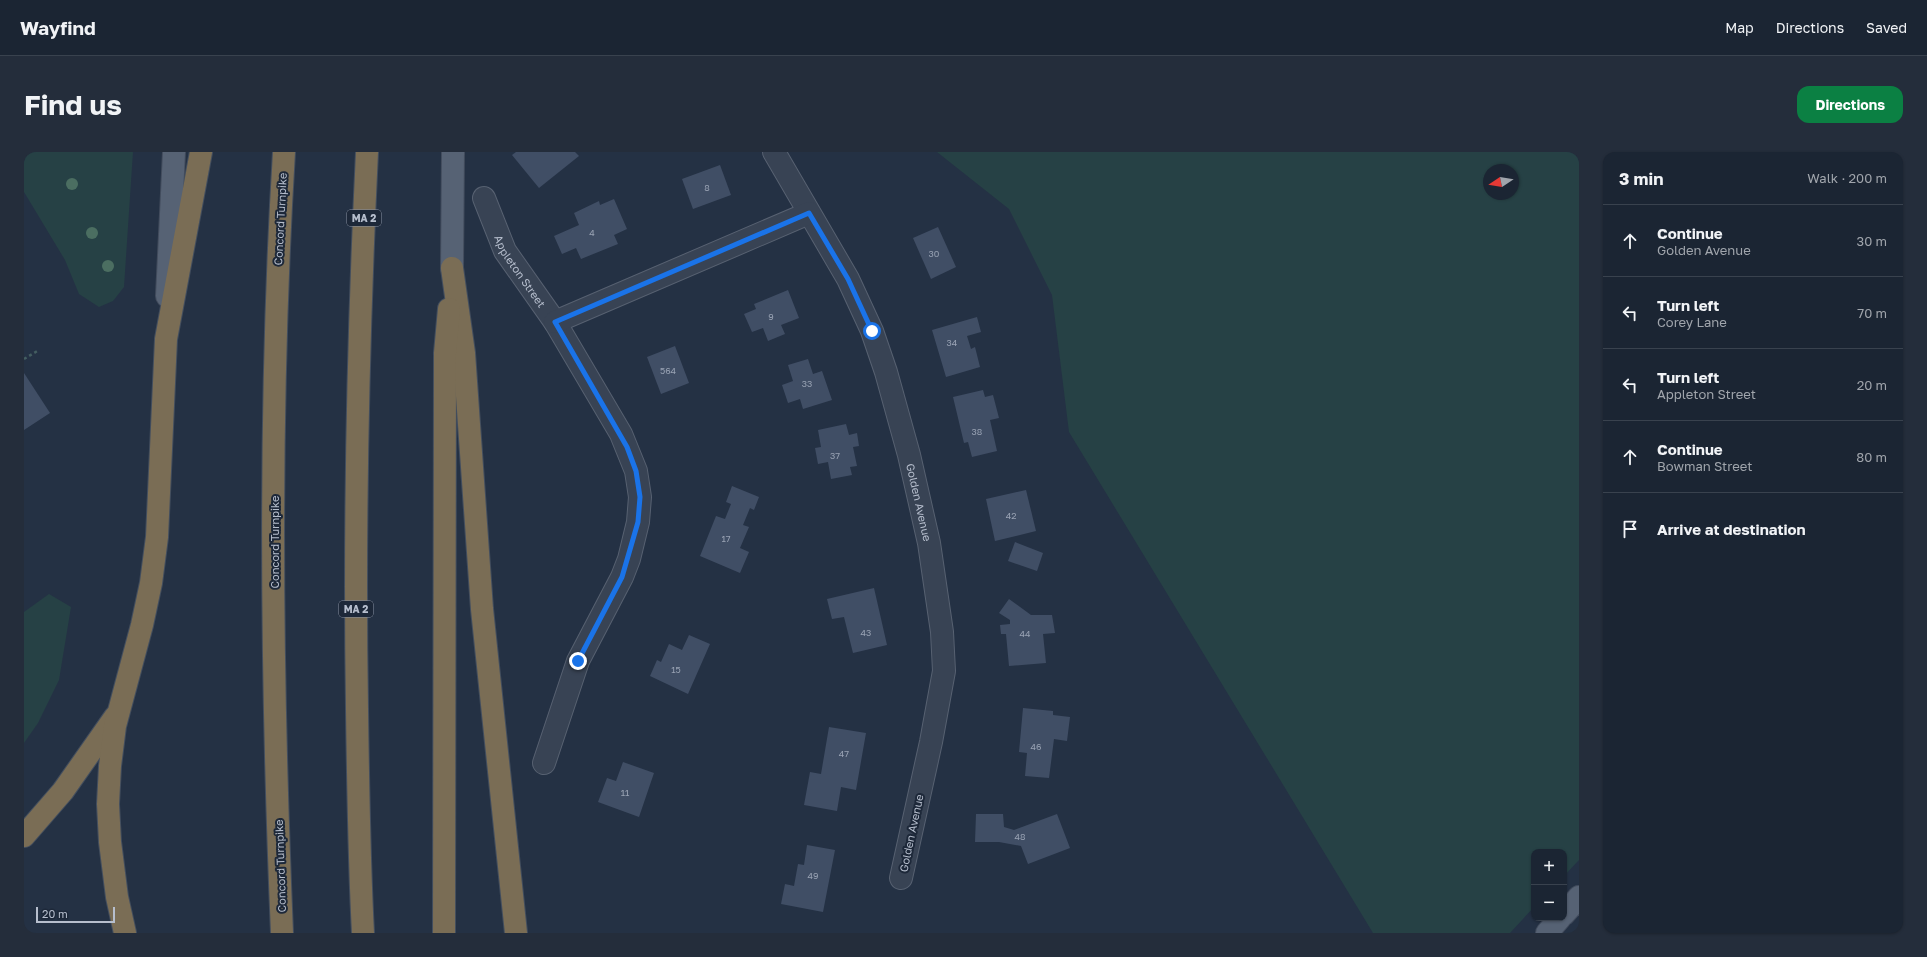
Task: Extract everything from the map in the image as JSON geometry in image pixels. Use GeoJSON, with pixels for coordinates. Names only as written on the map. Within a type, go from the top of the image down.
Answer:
{"type":"FeatureCollection","features":[{"type":"Feature","properties":{"kind":"highway"},"geometry":{"type":"LineString","coordinates":[[125,933],[114,879],[109,823],[110,766],[119,711],[144,618],[154,560],[166,340],[201,152]]}},
{"type":"Feature","properties":{"kind":"highway","name":"Concord Turnpike"},"geometry":{"type":"LineString","coordinates":[[282,933],[276,768],[274,477],[277,283],[284,152]]}},
{"type":"Feature","properties":{"kind":"highway","name":"MA 2"},"geometry":{"type":"LineString","coordinates":[[363,933],[357,740],[356,533],[360,321],[367,152]]}},
{"type":"Feature","properties":{"kind":"highway"},"geometry":{"type":"LineString","coordinates":[[444,933],[445,353],[452,268]]}},
{"type":"Feature","properties":{"kind":"highway"},"geometry":{"type":"LineString","coordinates":[[452,268],[464,354],[482,609],[516,933]]}},
{"type":"Feature","properties":{"kind":"highway"},"geometry":{"type":"LineString","coordinates":[[24,836],[63,791],[119,711]]}},
{"type":"Feature","properties":{"kind":"main road"},"geometry":{"type":"LineString","coordinates":[[166,340],[170,208],[174,152]]}},
{"type":"Feature","properties":{"kind":"main road"},"geometry":{"type":"LineString","coordinates":[[452,268],[453,152]]}},
{"type":"Feature","properties":{"kind":"main road"},"geometry":{"type":"LineString","coordinates":[[1567,911],[1579,897]]}},
{"type":"Feature","properties":{"kind":"main road"},"geometry":{"type":"LineString","coordinates":[[1547,933],[1557,921]]}},
{"type":"Feature","properties":{"kind":"street","name":"Golden Avenue"},"geometry":{"type":"LineString","coordinates":[[774,152],[856,294],[872,331],[882,357],[909,455],[925,523],[942,632],[944,652],[942,688],[901,878]]}},
{"type":"Feature","properties":{"kind":"street","name":"Appleton Street"},"geometry":{"type":"LineString","coordinates":[[484,198],[505,251],[555,322],[621,434],[636,471],[640,497],[638,522],[622,577],[578,661],[544,763]]}},
{"type":"Feature","properties":{"kind":"street"},"geometry":{"type":"LineString","coordinates":[[555,322],[809,213]]}},
{"type":"Feature","properties":{"kind":"path"},"geometry":{"type":"LineString","coordinates":[[24,359],[39,350]]}},
{"type":"Feature","properties":{"kind":"green space"},"geometry":{"type":"Polygon","coordinates":[[[24,152],[133,152],[124,287],[113,301],[99,307],[79,294],[65,260],[24,192],[24,152]]]}},
{"type":"Feature","properties":{"kind":"green space"},"geometry":{"type":"Polygon","coordinates":[[[937,152],[1579,152],[1579,860],[1567,873],[1567,849],[1531,849],[1531,910],[1510,933],[1373,933],[1069,432],[1052,295],[1009,209],[937,152]]]}},
{"type":"Feature","properties":{"kind":"green space"},"geometry":{"type":"Polygon","coordinates":[[[49,594],[71,607],[59,680],[38,723],[24,743],[24,612],[49,594]]]}},
{"type":"Feature","properties":{"kind":"building"},"geometry":{"type":"Polygon","coordinates":[[[516,152],[575,152],[579,156],[539,188],[512,155],[516,152]]]}},
{"type":"Feature","properties":{"kind":"building"},"geometry":{"type":"Polygon","coordinates":[[[720,165],[731,195],[693,209],[682,179],[720,165]]]}},
{"type":"Feature","properties":{"kind":"building"},"geometry":{"type":"Polygon","coordinates":[[[614,199],[627,229],[614,235],[618,244],[581,259],[576,248],[562,254],[554,236],[579,225],[574,213],[599,201],[600,205],[614,199]]]}},
{"type":"Feature","properties":{"kind":"building"},"geometry":{"type":"Polygon","coordinates":[[[938,227],[956,267],[931,279],[913,238],[938,227]]]}},
{"type":"Feature","properties":{"kind":"building"},"geometry":{"type":"Polygon","coordinates":[[[788,290],[799,318],[781,325],[785,334],[768,341],[763,328],[752,332],[744,314],[756,309],[754,304],[788,290]]]}},
{"type":"Feature","properties":{"kind":"building"},"geometry":{"type":"Polygon","coordinates":[[[977,317],[981,332],[967,336],[971,349],[975,347],[980,367],[946,377],[932,330],[977,317]]]}},
{"type":"Feature","properties":{"kind":"building"},"geometry":{"type":"Polygon","coordinates":[[[675,346],[689,383],[661,394],[647,357],[675,346]]]}},
{"type":"Feature","properties":{"kind":"building"},"geometry":{"type":"Polygon","coordinates":[[[808,359],[813,374],[822,371],[832,400],[803,409],[800,399],[788,403],[782,385],[793,381],[788,365],[808,359]]]}},
{"type":"Feature","properties":{"kind":"building"},"geometry":{"type":"Polygon","coordinates":[[[24,373],[50,413],[24,430],[24,373]]]}},
{"type":"Feature","properties":{"kind":"building"},"geometry":{"type":"Polygon","coordinates":[[[983,390],[985,397],[993,395],[999,418],[990,420],[997,451],[972,457],[968,442],[964,443],[953,397],[983,390]]]}},
{"type":"Feature","properties":{"kind":"building"},"geometry":{"type":"Polygon","coordinates":[[[846,424],[849,435],[857,433],[859,446],[853,447],[857,466],[850,467],[852,475],[831,479],[828,462],[818,464],[815,448],[821,447],[818,430],[846,424]]]}},
{"type":"Feature","properties":{"kind":"building"},"geometry":{"type":"Polygon","coordinates":[[[732,486],[759,497],[754,510],[750,508],[743,525],[749,527],[740,548],[749,552],[740,573],[700,556],[716,516],[725,519],[731,504],[726,502],[732,486]]]}},
{"type":"Feature","properties":{"kind":"building"},"geometry":{"type":"Polygon","coordinates":[[[1026,490],[1036,531],[995,541],[986,499],[1026,490]]]}},
{"type":"Feature","properties":{"kind":"building"},"geometry":{"type":"Polygon","coordinates":[[[1015,542],[1043,553],[1037,571],[1008,561],[1015,542]]]}},
{"type":"Feature","properties":{"kind":"building"},"geometry":{"type":"Polygon","coordinates":[[[874,588],[887,645],[853,653],[844,617],[832,619],[827,599],[874,588]]]}},
{"type":"Feature","properties":{"kind":"building"},"geometry":{"type":"Polygon","coordinates":[[[1009,599],[1031,615],[1052,615],[1055,633],[1043,634],[1046,663],[1009,666],[1006,634],[1001,634],[1000,625],[1010,624],[1010,620],[999,613],[1009,599]]]}},
{"type":"Feature","properties":{"kind":"building"},"geometry":{"type":"Polygon","coordinates":[[[689,635],[710,644],[688,694],[650,676],[657,660],[661,662],[669,644],[682,650],[689,635]]]}},
{"type":"Feature","properties":{"kind":"building"},"geometry":{"type":"Polygon","coordinates":[[[1023,708],[1053,711],[1053,715],[1070,717],[1067,741],[1054,739],[1049,778],[1025,776],[1027,753],[1019,752],[1023,708]]]}},
{"type":"Feature","properties":{"kind":"building"},"geometry":{"type":"Polygon","coordinates":[[[829,727],[866,733],[856,790],[841,787],[837,811],[804,805],[810,772],[821,774],[829,727]]]}},
{"type":"Feature","properties":{"kind":"building"},"geometry":{"type":"Polygon","coordinates":[[[623,762],[654,773],[639,817],[598,802],[607,778],[616,781],[623,762]]]}},
{"type":"Feature","properties":{"kind":"building"},"geometry":{"type":"Polygon","coordinates":[[[976,814],[1003,814],[1004,827],[1014,830],[1057,814],[1070,848],[1028,864],[1021,846],[999,842],[975,842],[976,814]]]}},
{"type":"Feature","properties":{"kind":"building"},"geometry":{"type":"Polygon","coordinates":[[[807,845],[835,850],[823,912],[781,904],[785,884],[794,886],[798,864],[804,865],[807,845]]]}},
{"type":"Feature","properties":{"kind":"route"},"geometry":{"type":"LineString","coordinates":[[578,661],[622,577],[629,559],[638,522],[640,497],[636,471],[621,434],[555,322],[809,213],[848,279],[872,331]]}}]}
